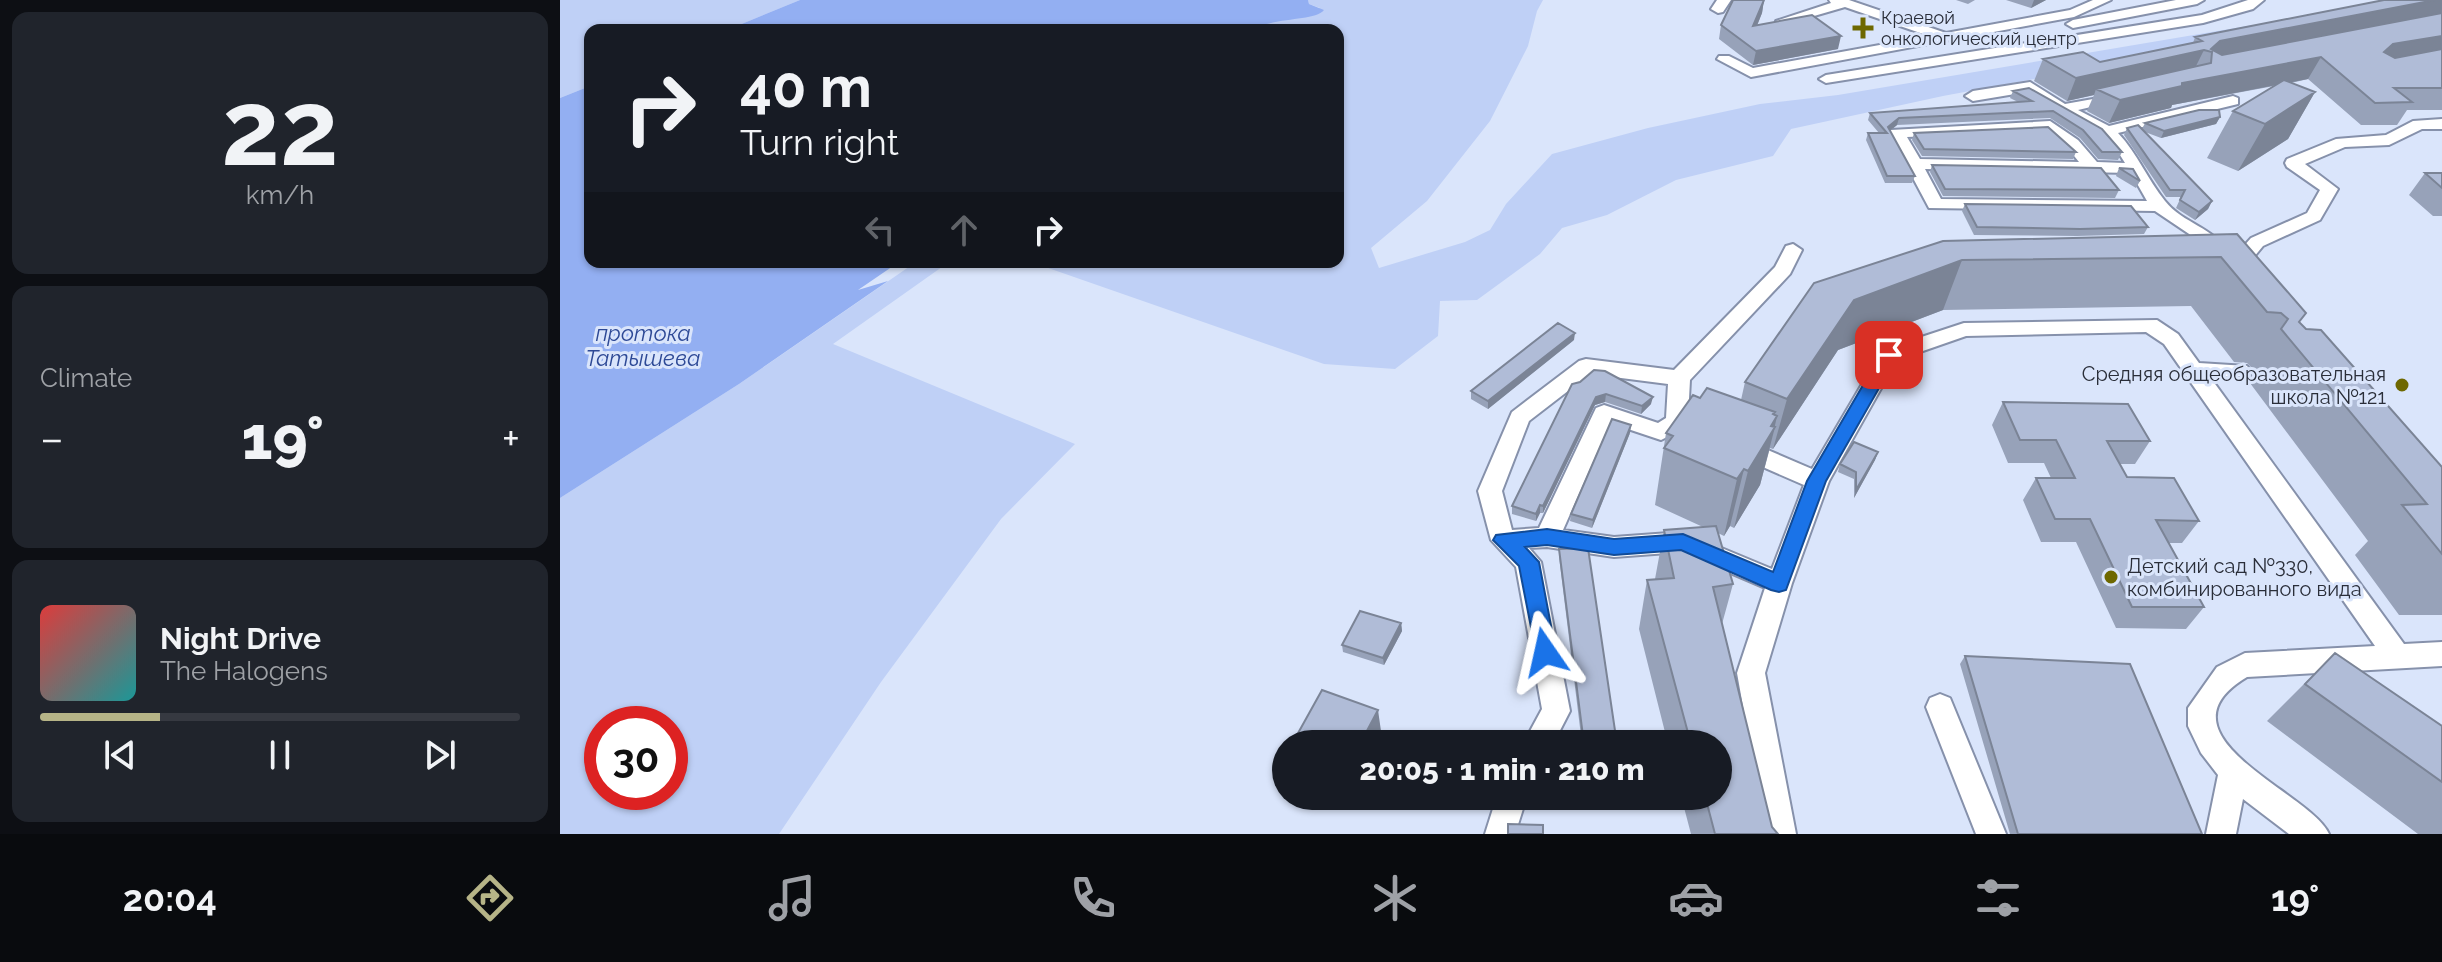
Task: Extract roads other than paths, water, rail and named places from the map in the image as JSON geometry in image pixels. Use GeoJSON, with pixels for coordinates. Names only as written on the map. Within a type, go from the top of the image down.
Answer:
{"type":"FeatureCollection","features":[{"type":"Feature","properties":{"kind":"street"},"geometry":{"type":"LineString","coordinates":[[1724,59],[1751,73],[2074,13],[2104,0]]}},
{"type":"Feature","properties":{"kind":"street"},"geometry":{"type":"LineString","coordinates":[[1964,44],[2197,0]]}},
{"type":"Feature","properties":{"kind":"street"},"geometry":{"type":"LineString","coordinates":[[1826,79],[2203,19],[2248,6],[2257,0]]}},
{"type":"Feature","properties":{"kind":"street"},"geometry":{"type":"LineString","coordinates":[[1783,21],[1840,2],[1945,36],[1980,53]]}},
{"type":"Feature","properties":{"kind":"street"},"geometry":{"type":"LineString","coordinates":[[1973,96],[2030,87],[2107,131],[2128,153],[2159,206],[2214,242],[2236,277],[2257,242],[2314,216],[2329,189],[2293,163],[2342,142],[2389,140],[2419,124],[2442,124]]}},
{"type":"Feature","properties":{"kind":"street"},"geometry":{"type":"LineString","coordinates":[[2064,109],[2136,93]]}},
{"type":"Feature","properties":{"kind":"street"},"geometry":{"type":"LineString","coordinates":[[2107,131],[2233,101]]}},
{"type":"Feature","properties":{"kind":"street"},"geometry":{"type":"LineString","coordinates":[[2091,166],[2072,143],[2050,126],[1897,133],[1935,204],[2159,206]]}},
{"type":"Feature","properties":{"kind":"street"},"geometry":{"type":"LineString","coordinates":[[1914,164],[2134,168]]}},
{"type":"Feature","properties":{"kind":"street"},"geometry":{"type":"LineString","coordinates":[[1677,421],[1679,378],[1783,270],[1793,250]]}},
{"type":"Feature","properties":{"kind":"street"},"geometry":{"type":"LineString","coordinates":[[1781,834],[1751,673],[1779,583],[1817,481],[1889,355],[1964,330],[2150,325],[2171,339],[2398,657]]}},
{"type":"Feature","properties":{"kind":"street"},"geometry":{"type":"LineString","coordinates":[[1545,730],[1556,711],[1528,562],[1503,540],[1490,491],[1520,417],[1586,366],[1679,378]]}},
{"type":"Feature","properties":{"kind":"street"},"geometry":{"type":"LineString","coordinates":[[2195,370],[2240,371]]}},
{"type":"Feature","properties":{"kind":"street"},"geometry":{"type":"LineString","coordinates":[[1547,537],[1604,413],[1661,432],[1677,421]]}},
{"type":"Feature","properties":{"kind":"street"},"geometry":{"type":"LineString","coordinates":[[1677,421],[1817,481]]}},
{"type":"Feature","properties":{"kind":"street"},"geometry":{"type":"LineString","coordinates":[[1503,540],[1547,537],[1614,547],[1683,542],[1779,583]]}},
{"type":"Feature","properties":{"kind":"street"},"geometry":{"type":"LineString","coordinates":[[2314,834],[2234,772],[2209,739],[2203,723],[2202,707],[2230,671],[2245,665],[2442,654]]}},
{"type":"Feature","properties":{"kind":"street"},"geometry":{"type":"LineString","coordinates":[[2298,662],[2338,690]]}},
{"type":"Feature","properties":{"kind":"street"},"geometry":{"type":"LineString","coordinates":[[1940,707],[1991,834]]}},
{"type":"Feature","properties":{"kind":"street"},"geometry":{"type":"LineString","coordinates":[[2221,834],[2234,772]]}},
{"type":"Feature","properties":{"kind":"street"},"geometry":{"type":"LineString","coordinates":[[1500,834],[1508,810]]}},
{"type":"Feature","properties":{"kind":"water"},"geometry":{"type":"Polygon","coordinates":[[[800,0],[1308,0],[1309,4],[1324,10],[1312,16],[1269,24],[742,24],[800,0]]]}},
{"type":"Feature","properties":{"kind":"water","name":"протока Татышева"},"geometry":{"type":"Polygon","coordinates":[[[584,88],[584,268],[890,268],[858,290],[888,281],[739,384],[560,498],[560,98],[584,88]]]}},
{"type":"Feature","properties":{"kind":"place","name":"Краевой онкологический центр"},"geometry":{"type":"Point","coordinates":[1863,28]}},
{"type":"Feature","properties":{"kind":"place","name":"Средняя общеобразовательная школа №121"},"geometry":{"type":"Point","coordinates":[2402,385]}},
{"type":"Feature","properties":{"kind":"place","name":"Детский сад №330, комбинированного вида"},"geometry":{"type":"Point","coordinates":[2111,577]}}]}
